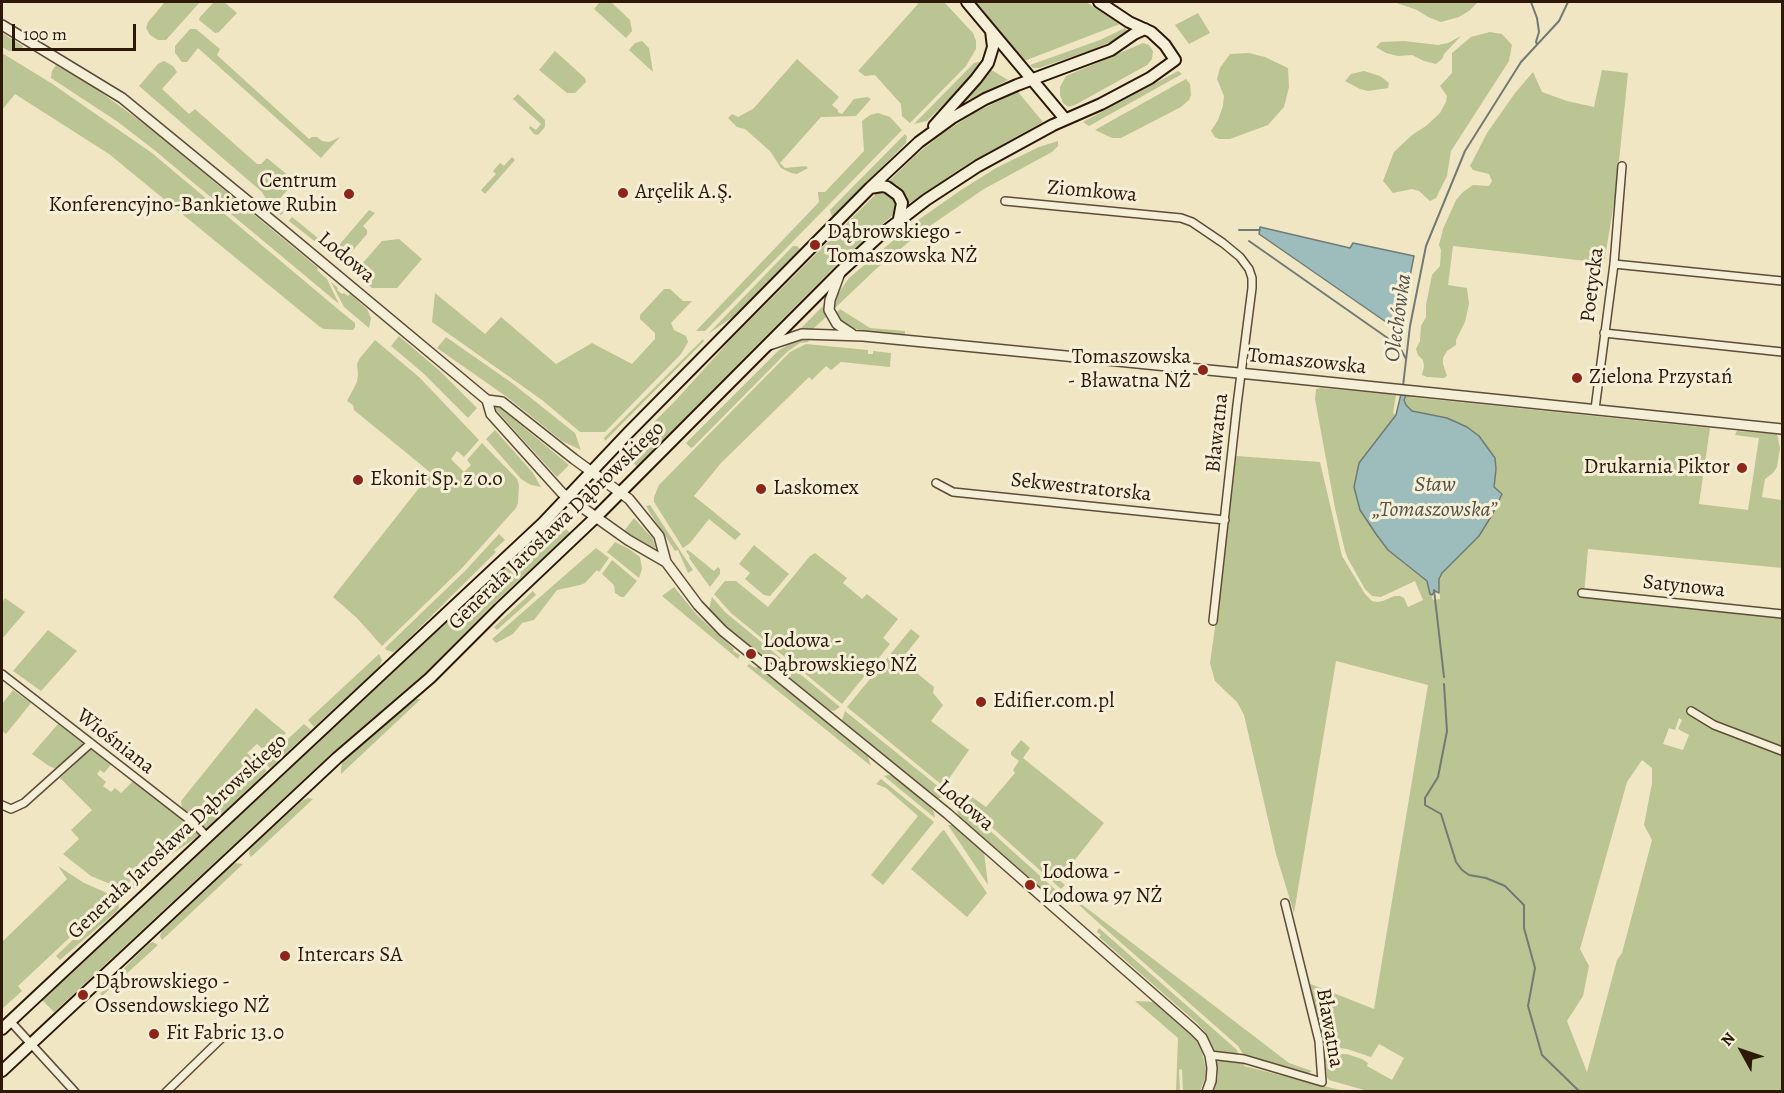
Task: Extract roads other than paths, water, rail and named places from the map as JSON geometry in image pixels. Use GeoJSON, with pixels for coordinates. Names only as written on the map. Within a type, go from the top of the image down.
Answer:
{"type":"FeatureCollection","features":[{"type":"Feature","properties":{"kind":"main road"},"geometry":{"type":"LineString","coordinates":[[967,2],[1065,119]]}},
{"type":"Feature","properties":{"kind":"main road"},"geometry":{"type":"LineString","coordinates":[[1099,2],[1129,22],[1145,29]]}},
{"type":"Feature","properties":{"kind":"main road","name":"Generała Jarosława Dąbrowskiego"},"geometry":{"type":"LineString","coordinates":[[2,1071],[337,758],[430,678],[486,621],[596,517],[840,272],[899,219],[978,166],[1065,119],[1101,104],[1150,78],[1175,60],[1157,37],[1145,29],[1111,50],[998,93],[968,108],[920,142],[870,188],[643,417],[568,498],[506,558],[6,1025]]}},
{"type":"Feature","properties":{"kind":"main road","name":"Generała Jarosława Dąbrowskiego"},"geometry":{"type":"LineString","coordinates":[[920,142],[988,63],[993,47],[991,31]]}},
{"type":"Feature","properties":{"kind":"main road"},"geometry":{"type":"LineString","coordinates":[[870,188],[887,187],[898,195],[902,203],[899,219]]}},
{"type":"Feature","properties":{"kind":"street","name":"Lodowa"},"geometry":{"type":"LineString","coordinates":[[2,25],[122,98],[487,400],[502,402],[621,492],[637,507],[659,536],[666,562],[698,605],[723,631],[943,810],[1054,905],[1194,1030],[1202,1038],[1210,1055]]}},
{"type":"Feature","properties":{"kind":"street","name":"Poetycka"},"geometry":{"type":"LineString","coordinates":[[1594,409],[1614,264],[1622,166]]}},
{"type":"Feature","properties":{"kind":"street","name":"Ziomkowa"},"geometry":{"type":"LineString","coordinates":[[1005,201],[1175,217]]}},
{"type":"Feature","properties":{"kind":"street","name":"Bławatna"},"geometry":{"type":"LineString","coordinates":[[1175,217],[1192,222],[1240,256],[1252,278],[1213,621]]}},
{"type":"Feature","properties":{"kind":"street"},"geometry":{"type":"LineString","coordinates":[[1614,264],[1782,280]]}},
{"type":"Feature","properties":{"kind":"street","name":"Tomaszowska"},"geometry":{"type":"LineString","coordinates":[[840,272],[830,300],[830,314],[834,322],[842,329],[855,335],[1782,429]]}},
{"type":"Feature","properties":{"kind":"street"},"geometry":{"type":"LineString","coordinates":[[1604,333],[1782,352]]}},
{"type":"Feature","properties":{"kind":"street","name":"Tomaszowska"},"geometry":{"type":"LineString","coordinates":[[766,346],[802,334],[863,336]]}},
{"type":"Feature","properties":{"kind":"street","name":"Lodowa"},"geometry":{"type":"LineString","coordinates":[[487,400],[491,414],[568,498],[628,540],[666,562]]}},
{"type":"Feature","properties":{"kind":"street","name":"Sekwestratorska"},"geometry":{"type":"LineString","coordinates":[[936,483],[953,492],[1225,520]]}},
{"type":"Feature","properties":{"kind":"street","name":"Satynowa"},"geometry":{"type":"LineString","coordinates":[[1582,593],[1782,614]]}},
{"type":"Feature","properties":{"kind":"street","name":"Wiośniana"},"geometry":{"type":"LineString","coordinates":[[2,674],[195,824],[207,837]]}},
{"type":"Feature","properties":{"kind":"street"},"geometry":{"type":"LineString","coordinates":[[1691,711],[1714,725],[1782,751]]}},
{"type":"Feature","properties":{"kind":"street"},"geometry":{"type":"LineString","coordinates":[[2,805],[11,809],[24,802],[90,743]]}},
{"type":"Feature","properties":{"kind":"street","name":"Bławatna"},"geometry":{"type":"LineString","coordinates":[[1210,1055],[1244,1059],[1322,1082],[1319,1041],[1285,903]]}},
{"type":"Feature","properties":{"kind":"street"},"geometry":{"type":"LineString","coordinates":[[6,1025],[31,1044],[75,1092]]}},
{"type":"Feature","properties":{"kind":"street"},"geometry":{"type":"LineString","coordinates":[[166,1092],[229,1031]]}},
{"type":"Feature","properties":{"kind":"street"},"geometry":{"type":"LineString","coordinates":[[1207,1092],[1212,1068],[1210,1055]]}},
{"type":"Feature","properties":{"kind":"water"},"geometry":{"type":"Polygon","coordinates":[[[1260,227],[1350,248],[1353,243],[1414,256],[1399,331],[1259,234],[1260,227]]]}},
{"type":"Feature","properties":{"kind":"water","name":"Staw „Tomaszowska”"},"geometry":{"type":"Polygon","coordinates":[[[1401,394],[1406,395],[1404,400],[1412,411],[1447,418],[1467,427],[1479,436],[1495,458],[1494,487],[1502,494],[1479,536],[1442,573],[1439,579],[1439,593],[1435,591],[1432,595],[1427,581],[1388,550],[1376,534],[1360,510],[1354,487],[1359,463],[1396,415],[1401,394]]]}},
{"type":"Feature","properties":{"kind":"waterway"},"geometry":{"type":"LineString","coordinates":[[1531,2],[1537,18],[1539,32],[1537,44]]}},
{"type":"Feature","properties":{"kind":"waterway","name":"Olechówka"},"geometry":{"type":"LineString","coordinates":[[1403,386],[1410,326],[1426,246],[1465,151],[1521,62],[1559,21],[1568,2]]}},
{"type":"Feature","properties":{"kind":"waterway"},"geometry":{"type":"LineString","coordinates":[[1239,230],[1260,230]]}},
{"type":"Feature","properties":{"kind":"waterway"},"geometry":{"type":"LineString","coordinates":[[1249,241],[1399,346],[1406,359]]}},
{"type":"Feature","properties":{"kind":"waterway","name":"Olechówka"},"geometry":{"type":"LineString","coordinates":[[1434,590],[1444,677]]}},
{"type":"Feature","properties":{"kind":"waterway","name":"Olechówka"},"geometry":{"type":"LineString","coordinates":[[1444,684],[1447,731],[1438,777],[1425,798],[1425,805],[1441,814],[1456,862],[1462,870],[1469,875],[1486,878],[1505,886],[1524,905],[1524,928],[1535,968],[1528,1006],[1542,1055],[1580,1092]]}},
{"type":"Feature","properties":{"kind":"place","name":"Arçelik A.Ş."},"geometry":{"type":"Point","coordinates":[623,193]}},
{"type":"Feature","properties":{"kind":"place","name":"Centrum Konferencyjno-Bankietowe Rubin"},"geometry":{"type":"Point","coordinates":[349,194]}},
{"type":"Feature","properties":{"kind":"place","name":"Dąbrowskiego - Tomaszowska NŻ"},"geometry":{"type":"Point","coordinates":[815,245]}},
{"type":"Feature","properties":{"kind":"place","name":"Tomaszowska - Bławatna NŻ"},"geometry":{"type":"Point","coordinates":[1203,370]}},
{"type":"Feature","properties":{"kind":"place","name":"Zielona Przystań"},"geometry":{"type":"Point","coordinates":[1577,378]}},
{"type":"Feature","properties":{"kind":"place","name":"Drukarnia Piktor"},"geometry":{"type":"Point","coordinates":[1742,468]}},
{"type":"Feature","properties":{"kind":"place","name":"Ekonit Sp. z o.o"},"geometry":{"type":"Point","coordinates":[358,480]}},
{"type":"Feature","properties":{"kind":"place","name":"Laskomex"},"geometry":{"type":"Point","coordinates":[761,489]}},
{"type":"Feature","properties":{"kind":"place","name":"Lodowa - Dąbrowskiego NŻ"},"geometry":{"type":"Point","coordinates":[751,654]}},
{"type":"Feature","properties":{"kind":"place","name":"Edifier.com.pl"},"geometry":{"type":"Point","coordinates":[981,702]}},
{"type":"Feature","properties":{"kind":"place","name":"Lodowa - Lodowa 97 NŻ"},"geometry":{"type":"Point","coordinates":[1030,885]}},
{"type":"Feature","properties":{"kind":"place","name":"Intercars SA"},"geometry":{"type":"Point","coordinates":[285,956]}},
{"type":"Feature","properties":{"kind":"place","name":"Dąbrowskiego - Ossendowskiego NŻ"},"geometry":{"type":"Point","coordinates":[83,995]}},
{"type":"Feature","properties":{"kind":"place","name":"Fit Fabric 13.0"},"geometry":{"type":"Point","coordinates":[154,1034]}}]}
